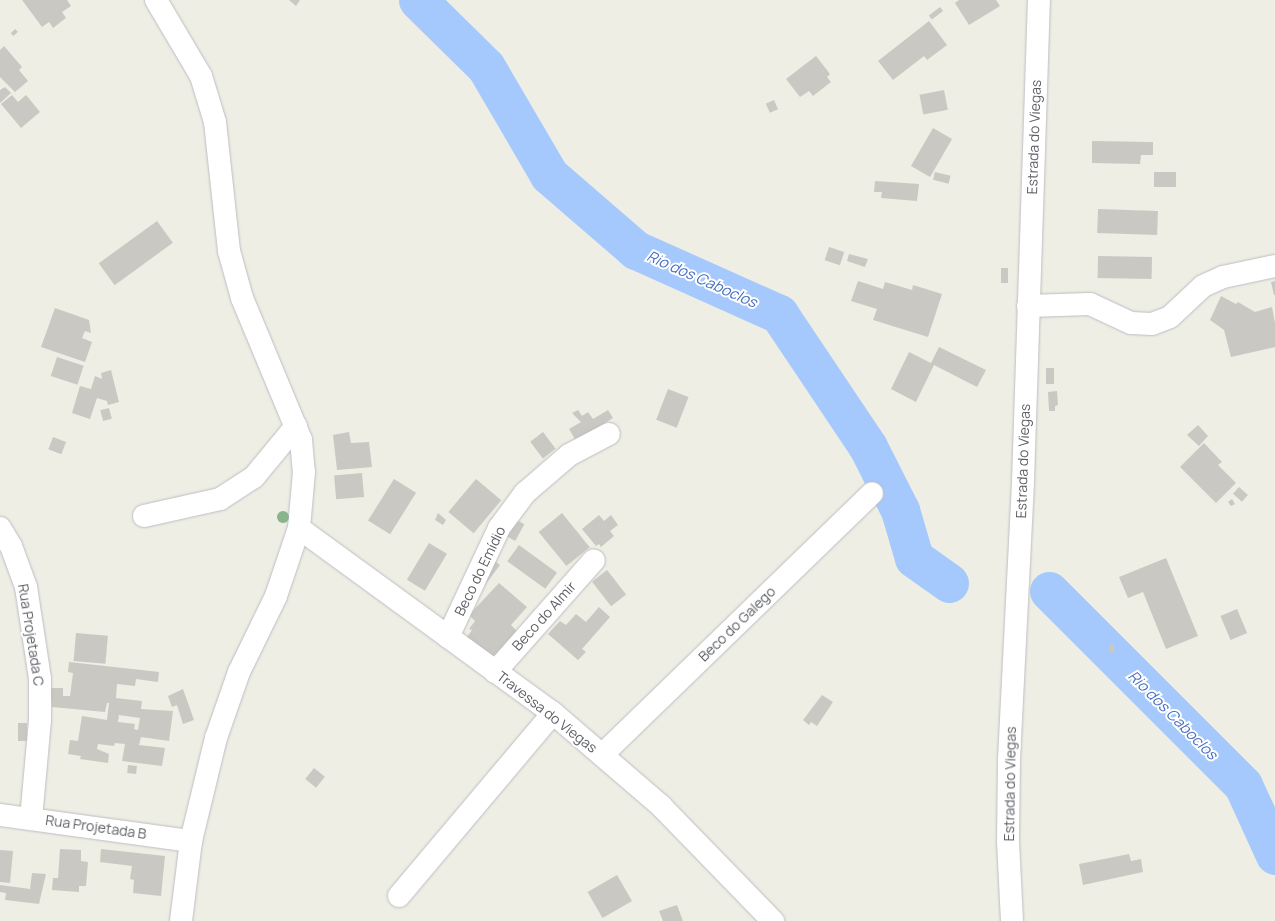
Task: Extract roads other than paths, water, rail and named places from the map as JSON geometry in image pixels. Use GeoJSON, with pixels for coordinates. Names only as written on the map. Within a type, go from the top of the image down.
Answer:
{"type":"FeatureCollection","features":[{"type":"Feature","properties":{"kind":"street"},"geometry":{"type":"LineString","coordinates":[[156,0],[201,76],[215,122],[229,251],[238,285],[301,440],[304,472],[299,528],[276,596],[239,672],[216,738],[192,841],[181,921]]}},
{"type":"Feature","properties":{"kind":"street","name":"Estrada do Viegas"},"geometry":{"type":"LineString","coordinates":[[1010,920],[1009,759],[1023,481],[1039,0]]}},
{"type":"Feature","properties":{"kind":"street"},"geometry":{"type":"LineString","coordinates":[[1028,306],[1090,304],[1132,323],[1152,324],[1170,317],[1203,286],[1223,277],[1275,266]]}},
{"type":"Feature","properties":{"kind":"street"},"geometry":{"type":"LineString","coordinates":[[144,516],[220,499],[254,476],[296,426]]}},
{"type":"Feature","properties":{"kind":"street","name":"Beco do Emídio"},"geometry":{"type":"LineString","coordinates":[[448,637],[499,528],[524,494],[569,455],[609,434]]}},
{"type":"Feature","properties":{"kind":"street","name":"Beco do Galego"},"geometry":{"type":"LineString","coordinates":[[602,755],[872,493]]}},
{"type":"Feature","properties":{"kind":"street","name":"Rua Projetada C"},"geometry":{"type":"LineString","coordinates":[[0,528],[11,546],[26,587],[40,679],[40,720],[32,818]]}},
{"type":"Feature","properties":{"kind":"street","name":"Travessa do Viegas"},"geometry":{"type":"LineString","coordinates":[[299,528],[495,672],[554,713],[661,806],[773,921]]}},
{"type":"Feature","properties":{"kind":"street","name":"Beco do Almir"},"geometry":{"type":"LineString","coordinates":[[495,672],[594,560]]}},
{"type":"Feature","properties":{"kind":"street"},"geometry":{"type":"LineString","coordinates":[[399,896],[554,713]]}},
{"type":"Feature","properties":{"kind":"street","name":"Rua Projetada B"},"geometry":{"type":"LineString","coordinates":[[0,815],[32,818],[192,841]]}},
{"type":"Feature","properties":{"kind":"waterway","name":"Rio dos Caboclos"},"geometry":{"type":"LineString","coordinates":[[418,0],[486,67],[549,175],[636,250],[779,314],[868,447],[900,510],[914,558],[949,583]]}},
{"type":"Feature","properties":{"kind":"waterway","name":"Rio dos Caboclos"},"geometry":{"type":"LineString","coordinates":[[1049,591],[1243,785],[1275,855]]}}]}
